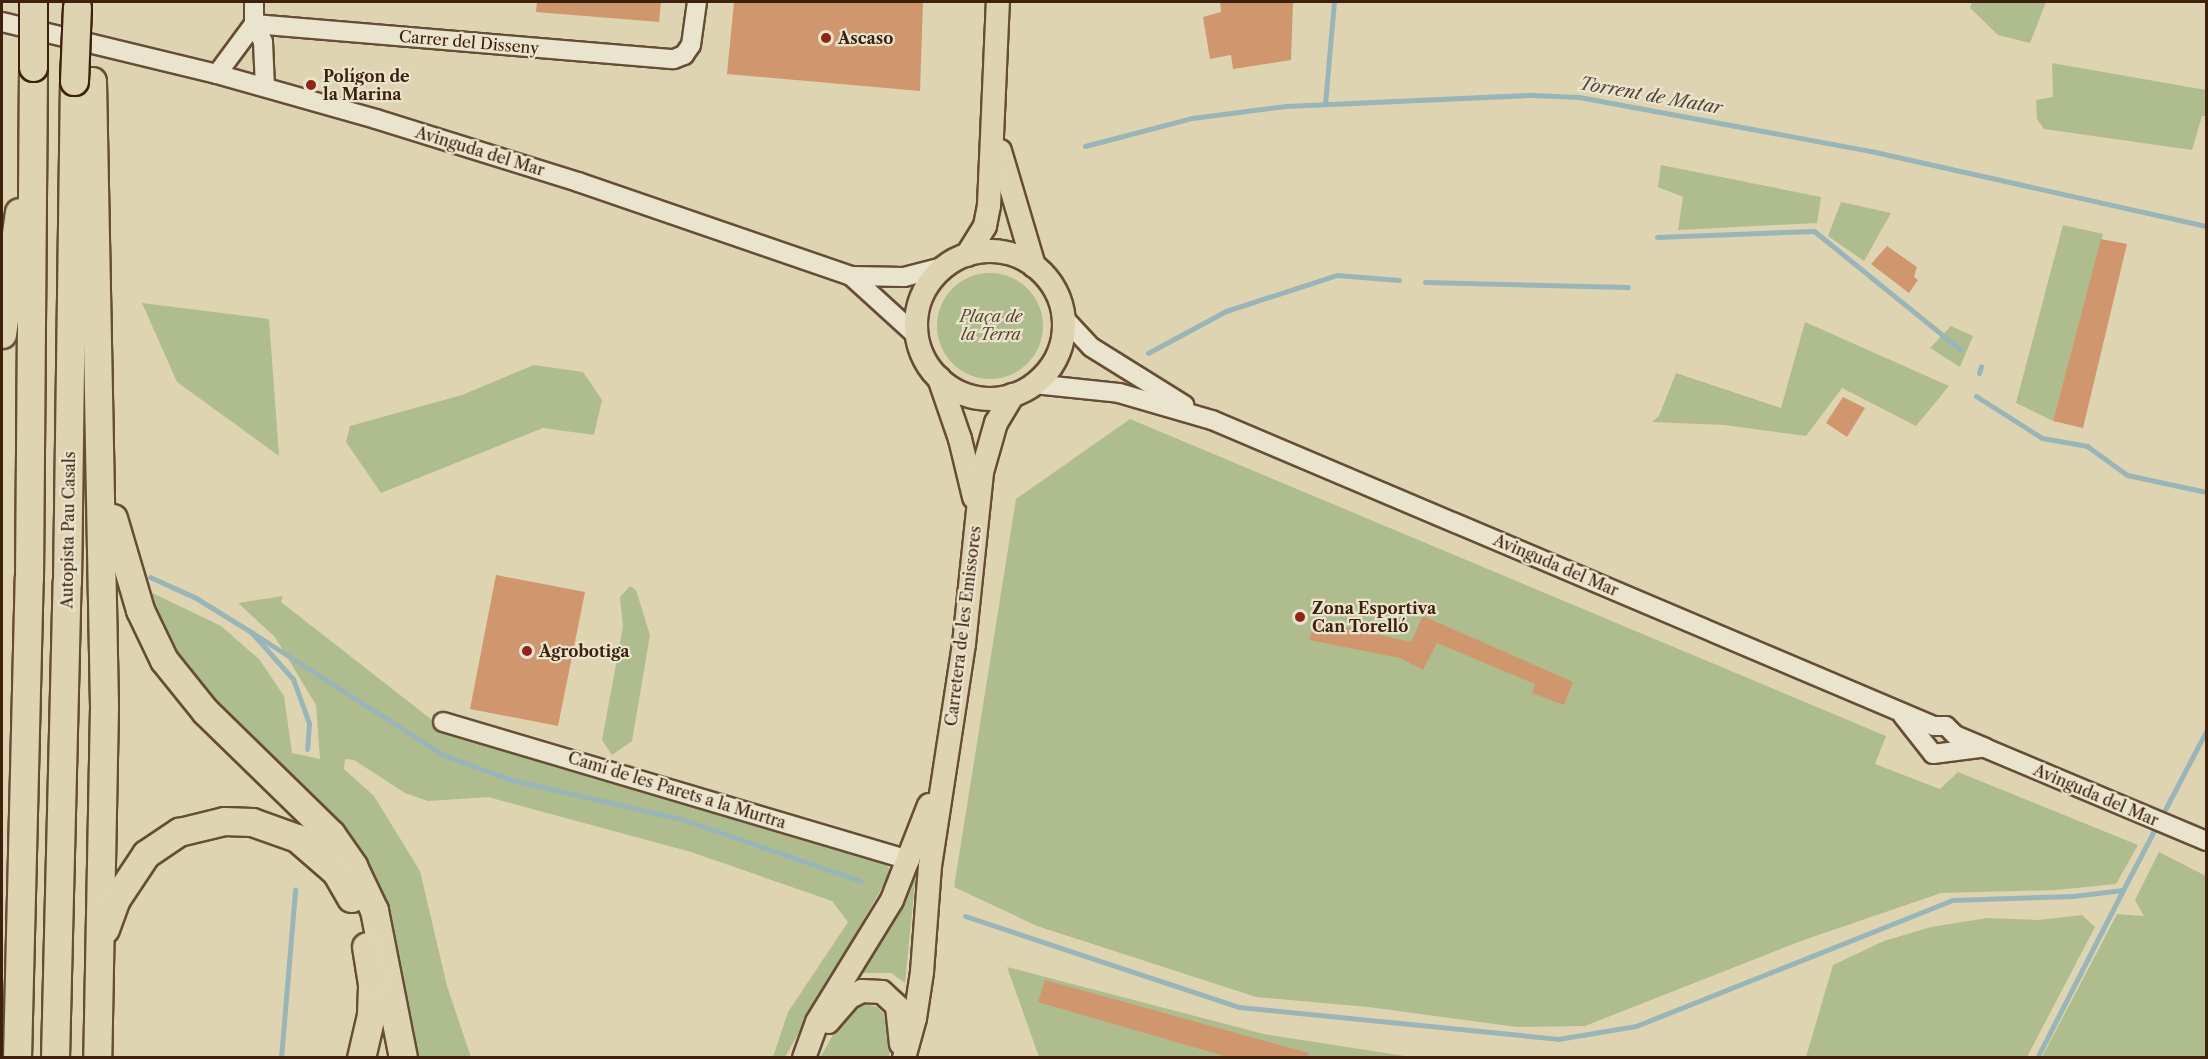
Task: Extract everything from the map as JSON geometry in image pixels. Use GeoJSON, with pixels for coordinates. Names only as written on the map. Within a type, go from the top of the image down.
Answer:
{"type":"FeatureCollection","features":[{"type":"Feature","properties":{"kind":"highway"},"geometry":{"type":"LineString","coordinates":[[17,1058],[29,578],[33,2]]}},
{"type":"Feature","properties":{"kind":"highway","name":"Autopista Pau Casals"},"geometry":{"type":"LineString","coordinates":[[55,1058],[83,81],[83,5]]}},
{"type":"Feature","properties":{"kind":"highway"},"geometry":{"type":"LineString","coordinates":[[83,81],[101,467],[102,939],[97,1058]]}},
{"type":"Feature","properties":{"kind":"highway"},"geometry":{"type":"LineString","coordinates":[[2,334],[34,100]]}},
{"type":"Feature","properties":{"kind":"highway"},"geometry":{"type":"LineString","coordinates":[[101,467],[120,550],[140,610],[164,660],[205,711],[331,834],[353,866],[377,922],[403,1058]]}},
{"type":"Feature","properties":{"kind":"highway"},"geometry":{"type":"LineString","coordinates":[[102,939],[116,899],[132,871],[162,842],[197,825],[224,821],[252,822],[282,831],[318,853],[336,872],[353,902],[364,933],[372,984],[371,1015],[361,1058]]}},
{"type":"Feature","properties":{"kind":"main road"},"geometry":{"type":"LineString","coordinates":[[967,255],[985,226],[995,132],[998,2]]}},
{"type":"Feature","properties":{"kind":"main road"},"geometry":{"type":"LineString","coordinates":[[939,378],[970,396],[992,398],[1013,395],[1034,384],[1057,354],[1063,317],[1055,291],[1034,266],[1015,212],[995,132]]}},
{"type":"Feature","properties":{"kind":"main road"},"geometry":{"type":"LineString","coordinates":[[977,511],[960,439],[939,378],[924,359],[917,336],[921,298],[943,267],[967,255],[1002,252],[1034,266]]}},
{"type":"Feature","properties":{"kind":"main road","name":"Carretera de les Emissores"},"geometry":{"type":"LineString","coordinates":[[949,740],[965,634],[982,472],[996,423],[1013,395]]}},
{"type":"Feature","properties":{"kind":"main road"},"geometry":{"type":"LineString","coordinates":[[806,1053],[817,1022],[892,900],[910,860],[949,740]]}},
{"type":"Feature","properties":{"kind":"main road"},"geometry":{"type":"LineString","coordinates":[[902,1058],[922,972],[930,866],[949,740]]}},
{"type":"Feature","properties":{"kind":"main road"},"geometry":{"type":"LineString","coordinates":[[806,1053],[850,997],[873,990],[890,998],[897,1006],[901,1020],[902,1058]]}},
{"type":"Feature","properties":{"kind":"street"},"geometry":{"type":"LineString","coordinates":[[254,2],[254,24],[263,42],[265,87]]}},
{"type":"Feature","properties":{"kind":"street","name":"Carrer del Disseny"},"geometry":{"type":"LineString","coordinates":[[254,24],[661,59],[684,55],[695,32],[697,2]]}},
{"type":"Feature","properties":{"kind":"street","name":"Avinguda del Mar"},"geometry":{"type":"LineString","coordinates":[[2,22],[265,87],[491,154],[851,276],[892,278],[943,267]]}},
{"type":"Feature","properties":{"kind":"street"},"geometry":{"type":"LineString","coordinates":[[217,75],[254,24]]}},
{"type":"Feature","properties":{"kind":"street","name":"Avinguda del Mar"},"geometry":{"type":"LineString","coordinates":[[851,276],[917,336]]}},
{"type":"Feature","properties":{"kind":"street","name":"Avinguda del Mar"},"geometry":{"type":"LineString","coordinates":[[1063,317],[1090,347],[1212,420]]}},
{"type":"Feature","properties":{"kind":"street","name":"Avinguda del Mar"},"geometry":{"type":"LineString","coordinates":[[1034,384],[1119,393],[1212,420],[1899,712],[1929,733],[1933,754],[1942,756],[1953,742]]}},
{"type":"Feature","properties":{"kind":"street","name":"Camí de les Parets a la Murtra"},"geometry":{"type":"LineString","coordinates":[[443,722],[910,860]]}},
{"type":"Feature","properties":{"kind":"street","name":"Avinguda del Mar"},"geometry":{"type":"LineString","coordinates":[[1929,733],[1946,726],[1953,742]]}},
{"type":"Feature","properties":{"kind":"street","name":"Avinguda del Mar"},"geometry":{"type":"LineString","coordinates":[[1953,742],[1985,748],[2206,841]]}},
{"type":"Feature","properties":{"kind":"green space"},"geometry":{"type":"Polygon","coordinates":[[[1972,2],[2046,2],[2030,43],[1998,35],[1970,8],[1972,2]]]}},
{"type":"Feature","properties":{"kind":"green space"},"geometry":{"type":"Polygon","coordinates":[[[2052,63],[2206,90],[2206,116],[2202,116],[2192,150],[2044,129],[2037,119],[2036,100],[2053,97],[2052,63]]]}},
{"type":"Feature","properties":{"kind":"green space"},"geometry":{"type":"Polygon","coordinates":[[[1661,165],[1821,197],[1817,223],[1678,230],[1683,197],[1658,187],[1661,165]]]}},
{"type":"Feature","properties":{"kind":"green space"},"geometry":{"type":"Polygon","coordinates":[[[1841,202],[1891,213],[1864,261],[1828,236],[1841,202]]]}},
{"type":"Feature","properties":{"kind":"green space"},"geometry":{"type":"Polygon","coordinates":[[[2063,225],[2103,234],[2053,421],[2016,403],[2063,225]]]}},
{"type":"Feature","properties":{"kind":"green space","name":"Plaça de la Terra"},"geometry":{"type":"Polygon","coordinates":[[[990,273],[1010,277],[1028,288],[1039,306],[1043,326],[1039,346],[1028,364],[1010,375],[990,379],[970,375],[952,364],[941,346],[937,326],[941,306],[952,288],[970,277],[990,273]]]}},
{"type":"Feature","properties":{"kind":"green space"},"geometry":{"type":"Polygon","coordinates":[[[142,303],[269,319],[279,456],[177,382],[142,303]]]}},
{"type":"Feature","properties":{"kind":"green space"},"geometry":{"type":"Polygon","coordinates":[[[1805,322],[1949,386],[1916,426],[1842,388],[1806,436],[1724,425],[1652,422],[1659,416],[1676,373],[1781,408],[1805,322]]]}},
{"type":"Feature","properties":{"kind":"green space"},"geometry":{"type":"Polygon","coordinates":[[[1951,326],[1973,336],[1960,367],[1930,348],[1951,326]]]}},
{"type":"Feature","properties":{"kind":"green space"},"geometry":{"type":"Polygon","coordinates":[[[534,365],[583,372],[602,400],[594,435],[543,428],[381,493],[346,442],[350,426],[462,395],[534,365]]]}},
{"type":"Feature","properties":{"kind":"green space","name":"Zona Esportiva Can Torelló"},"geometry":{"type":"Polygon","coordinates":[[[1130,419],[1886,736],[1875,764],[1940,789],[1958,772],[2138,845],[2116,884],[2056,890],[1941,893],[1801,941],[1585,1026],[1517,1027],[1368,1007],[1256,997],[1037,926],[954,887],[1016,499],[1130,419]]]}},
{"type":"Feature","properties":{"kind":"green space"},"geometry":{"type":"Polygon","coordinates":[[[630,586],[636,590],[650,635],[632,741],[612,755],[602,740],[623,627],[620,597],[630,586]]]}},
{"type":"Feature","properties":{"kind":"green space"},"geometry":{"type":"Polygon","coordinates":[[[140,587],[221,626],[259,659],[284,696],[292,753],[320,759],[316,705],[275,637],[238,603],[283,596],[281,602],[450,734],[884,860],[891,872],[785,1057],[773,1057],[788,1012],[848,922],[832,901],[691,852],[488,797],[428,801],[405,793],[354,760],[345,759],[344,769],[374,796],[420,871],[447,986],[471,1057],[413,1057],[391,936],[291,777],[215,701],[179,658],[140,587]]]}},
{"type":"Feature","properties":{"kind":"green space"},"geometry":{"type":"Polygon","coordinates":[[[2159,852],[2206,876],[2206,1057],[2042,1057],[2117,914],[2144,916],[2135,900],[2159,852]]]}},
{"type":"Feature","properties":{"kind":"green space"},"geometry":{"type":"Polygon","coordinates":[[[916,873],[905,983],[891,973],[857,973],[892,923],[916,873]]]}},
{"type":"Feature","properties":{"kind":"green space"},"geometry":{"type":"Polygon","coordinates":[[[2082,915],[2095,927],[2027,1057],[1806,1057],[1833,965],[1884,941],[1931,927],[1987,918],[2038,920],[2082,915]]]}},
{"type":"Feature","properties":{"kind":"green space"},"geometry":{"type":"Polygon","coordinates":[[[1007,967],[1264,1034],[1411,1057],[1039,1057],[1007,967]]]}},
{"type":"Feature","properties":{"kind":"green space"},"geometry":{"type":"Polygon","coordinates":[[[865,1004],[877,1007],[886,1016],[892,1029],[889,1057],[820,1058],[842,1019],[852,1008],[865,1004]]]}},
{"type":"Feature","properties":{"kind":"building"},"geometry":{"type":"Polygon","coordinates":[[[537,2],[661,2],[659,22],[536,12],[537,2]]]}},
{"type":"Feature","properties":{"kind":"building","name":"Ascaso"},"geometry":{"type":"Polygon","coordinates":[[[734,2],[923,2],[920,91],[727,74],[734,2]]]}},
{"type":"Feature","properties":{"kind":"building"},"geometry":{"type":"Polygon","coordinates":[[[1220,2],[1293,2],[1291,60],[1233,69],[1231,55],[1210,59],[1203,17],[1221,12],[1220,2]]]}},
{"type":"Feature","properties":{"kind":"building"},"geometry":{"type":"Polygon","coordinates":[[[2101,239],[2127,244],[2083,428],[2053,421],[2101,239]]]}},
{"type":"Feature","properties":{"kind":"building"},"geometry":{"type":"Polygon","coordinates":[[[1887,246],[1917,267],[1914,277],[1918,280],[1909,293],[1871,264],[1887,246]]]}},
{"type":"Feature","properties":{"kind":"building"},"geometry":{"type":"Polygon","coordinates":[[[1843,397],[1865,408],[1847,437],[1826,423],[1843,397]]]}},
{"type":"Feature","properties":{"kind":"building","name":"Agrobotiga"},"geometry":{"type":"Polygon","coordinates":[[[496,575],[585,592],[558,726],[470,709],[496,575]]]}},
{"type":"Feature","properties":{"kind":"building"},"geometry":{"type":"Polygon","coordinates":[[[1423,616],[1573,682],[1564,705],[1532,693],[1535,684],[1437,643],[1423,670],[1400,658],[1309,640],[1316,620],[1411,642],[1423,616]]]}},
{"type":"Feature","properties":{"kind":"building"},"geometry":{"type":"Polygon","coordinates":[[[1045,980],[1308,1053],[1308,1058],[1231,1058],[1038,1002],[1045,980]]]}},
{"type":"Feature","properties":{"kind":"waterway"},"geometry":{"type":"LineString","coordinates":[[1325,104],[1334,2]]}},
{"type":"Feature","properties":{"kind":"waterway","name":"Torrent de Matar"},"geometry":{"type":"LineString","coordinates":[[1085,146],[1192,118],[1286,106],[1532,95],[1579,97],[1875,152],[2206,226]]}},
{"type":"Feature","properties":{"kind":"waterway"},"geometry":{"type":"LineString","coordinates":[[1657,237],[1814,231],[1961,350]]}},
{"type":"Feature","properties":{"kind":"waterway"},"geometry":{"type":"LineString","coordinates":[[1148,353],[1226,311],[1337,275],[1399,280]]}},
{"type":"Feature","properties":{"kind":"waterway"},"geometry":{"type":"LineString","coordinates":[[1425,282],[1628,287]]}},
{"type":"Feature","properties":{"kind":"waterway"},"geometry":{"type":"LineString","coordinates":[[1979,373],[1981,366]]}},
{"type":"Feature","properties":{"kind":"waterway"},"geometry":{"type":"LineString","coordinates":[[1976,396],[2042,438],[2087,446],[2127,475],[2206,492]]}},
{"type":"Feature","properties":{"kind":"waterway"},"geometry":{"type":"LineString","coordinates":[[150,577],[196,598],[251,632],[293,679],[309,723],[307,749]]}},
{"type":"Feature","properties":{"kind":"waterway"},"geometry":{"type":"LineString","coordinates":[[251,632],[443,755],[512,780],[681,819],[861,881]]}},
{"type":"Feature","properties":{"kind":"waterway"},"geometry":{"type":"LineString","coordinates":[[965,916],[1239,1007],[1558,1039],[1636,1026],[1952,900],[2073,896],[2123,890],[2206,731]]}},
{"type":"Feature","properties":{"kind":"waterway"},"geometry":{"type":"LineString","coordinates":[[281,1058],[295,890]]}},
{"type":"Feature","properties":{"kind":"waterway"},"geometry":{"type":"LineString","coordinates":[[2037,1058],[2123,890]]}},
{"type":"Feature","properties":{"kind":"place","name":"Ascaso"},"geometry":{"type":"Point","coordinates":[826,38]}},
{"type":"Feature","properties":{"kind":"place","name":"Polígon de la Marina"},"geometry":{"type":"Point","coordinates":[311,85]}},
{"type":"Feature","properties":{"kind":"place","name":"Zona Esportiva Can Torelló"},"geometry":{"type":"Point","coordinates":[1300,617]}},
{"type":"Feature","properties":{"kind":"place","name":"Agrobotiga"},"geometry":{"type":"Point","coordinates":[527,651]}}]}
